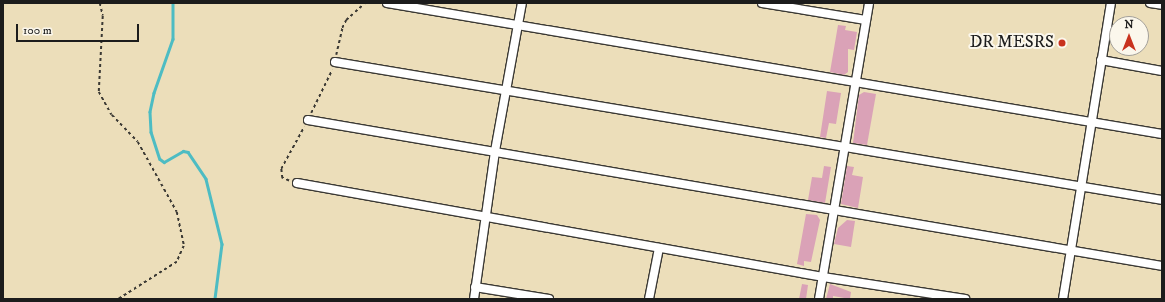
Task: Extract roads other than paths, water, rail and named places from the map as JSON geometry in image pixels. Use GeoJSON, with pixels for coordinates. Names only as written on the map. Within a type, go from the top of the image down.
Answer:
{"type":"FeatureCollection","features":[{"type":"Feature","properties":{"kind":"street"},"geometry":{"type":"LineString","coordinates":[[387,3],[517,27],[1162,134]]}},
{"type":"Feature","properties":{"kind":"street"},"geometry":{"type":"LineString","coordinates":[[474,299],[495,152],[522,3]]}},
{"type":"Feature","properties":{"kind":"street"},"geometry":{"type":"LineString","coordinates":[[762,3],[866,20]]}},
{"type":"Feature","properties":{"kind":"street"},"geometry":{"type":"LineString","coordinates":[[819,299],[869,3]]}},
{"type":"Feature","properties":{"kind":"street"},"geometry":{"type":"LineString","coordinates":[[1063,299],[1080,186],[1111,3]]}},
{"type":"Feature","properties":{"kind":"street"},"geometry":{"type":"LineString","coordinates":[[1150,3],[1162,5]]}},
{"type":"Feature","properties":{"kind":"street"},"geometry":{"type":"LineString","coordinates":[[1101,60],[1162,71]]}},
{"type":"Feature","properties":{"kind":"street"},"geometry":{"type":"LineString","coordinates":[[335,62],[1162,200]]}},
{"type":"Feature","properties":{"kind":"street"},"geometry":{"type":"LineString","coordinates":[[308,120],[1162,266]]}},
{"type":"Feature","properties":{"kind":"street"},"geometry":{"type":"LineString","coordinates":[[297,183],[823,277],[965,299]]}},
{"type":"Feature","properties":{"kind":"street"},"geometry":{"type":"LineString","coordinates":[[649,299],[659,248]]}},
{"type":"Feature","properties":{"kind":"street"},"geometry":{"type":"LineString","coordinates":[[475,287],[549,299]]}},
{"type":"Feature","properties":{"kind":"waterway"},"geometry":{"type":"LineString","coordinates":[[173,3],[173,39],[154,93],[150,112],[151,132],[160,159],[164,162],[183,151],[188,152],[206,179],[222,244],[215,299]]}},
{"type":"Feature","properties":{"kind":"place","name":"DR MESRS"},"geometry":{"type":"Point","coordinates":[1062,43]}}]}
